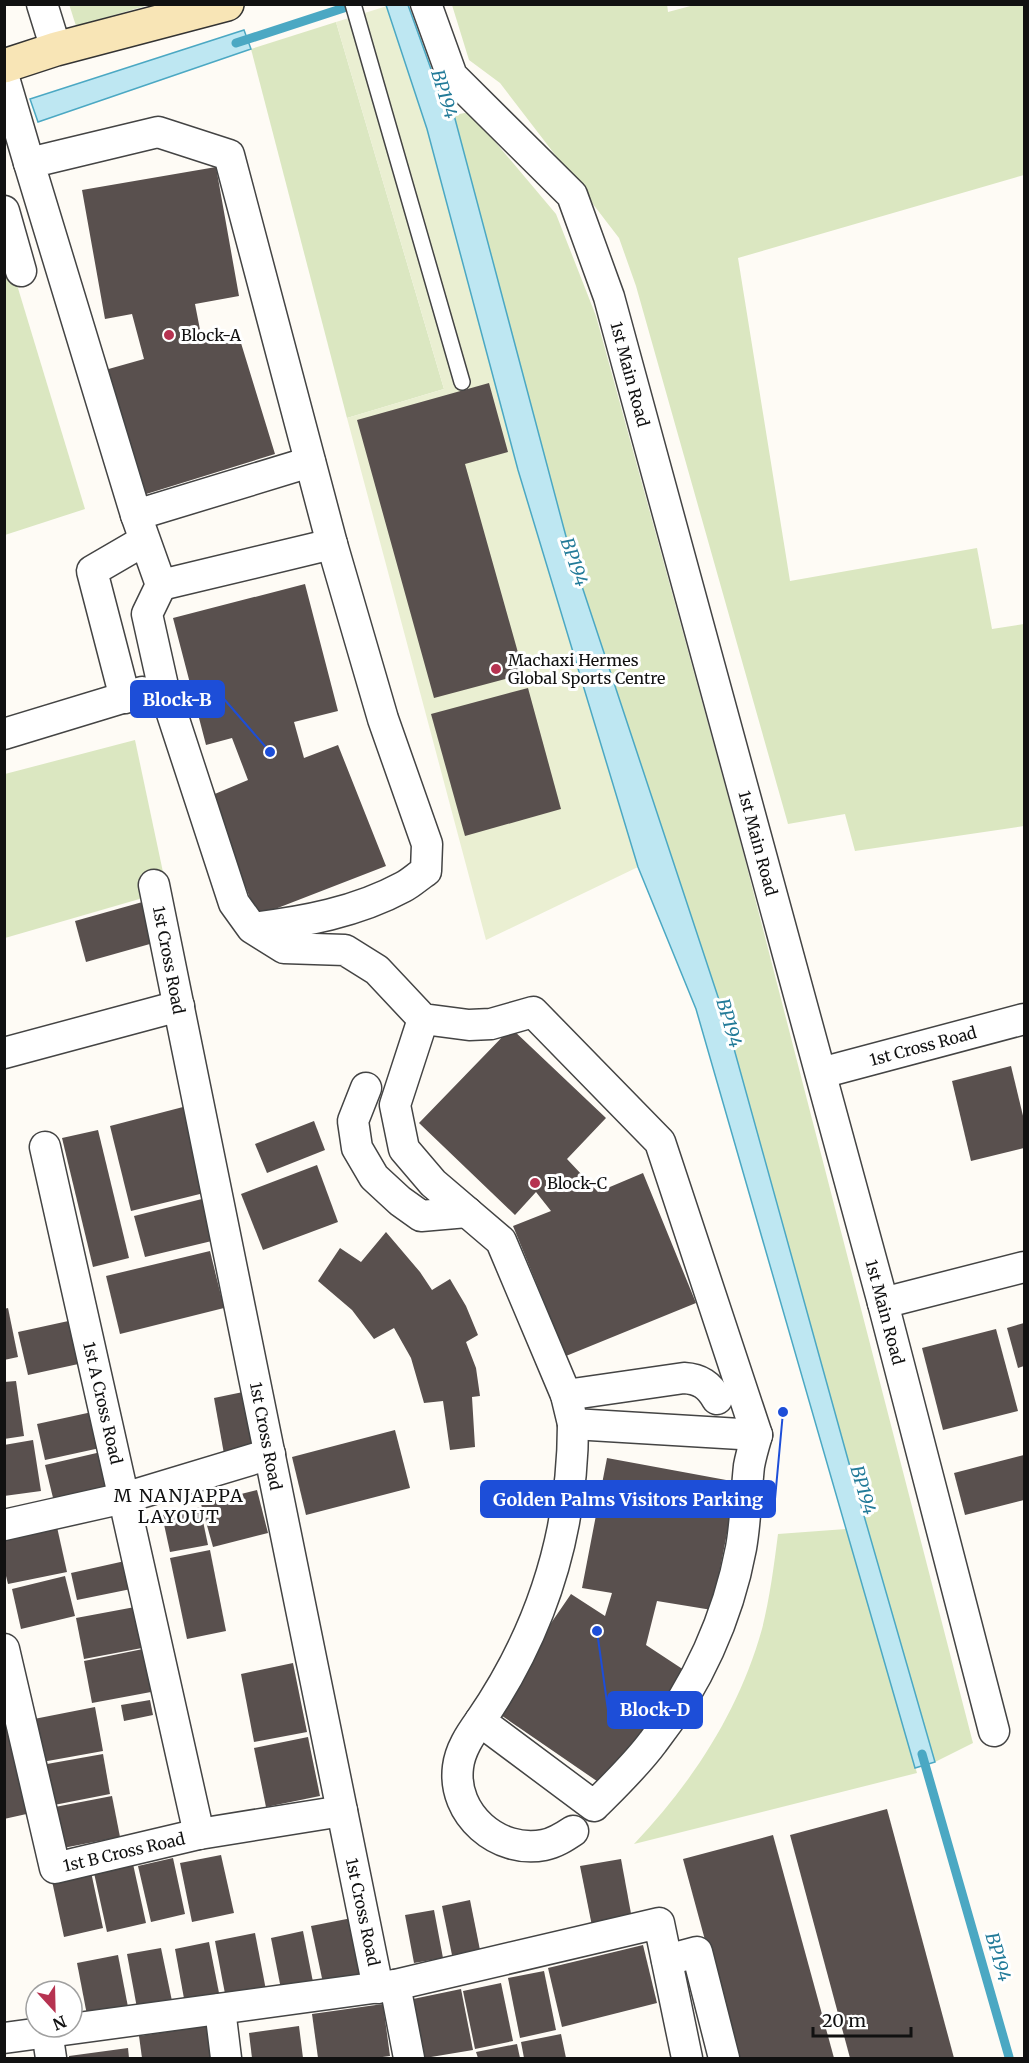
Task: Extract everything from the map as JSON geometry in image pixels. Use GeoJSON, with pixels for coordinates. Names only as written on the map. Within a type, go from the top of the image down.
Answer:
{"type":"FeatureCollection","features":[{"type":"Feature","properties":{"kind":"street"},"geometry":{"type":"LineString","coordinates":[[42,4],[56,49]]}},
{"type":"Feature","properties":{"kind":"street"},"geometry":{"type":"LineString","coordinates":[[4,66],[56,49],[227,4]]}},
{"type":"Feature","properties":{"kind":"street","name":"1st Main Road"},"geometry":{"type":"LineString","coordinates":[[426,4],[452,76],[572,195],[609,297],[821,1072],[994,1731]]}},
{"type":"Feature","properties":{"kind":"street"},"geometry":{"type":"LineString","coordinates":[[252,928],[297,922],[361,906],[405,886],[426,871],[427,844],[383,719],[332,544],[229,155],[158,132],[15,128],[136,515],[161,585],[147,615],[163,686],[234,903],[252,928],[284,948],[345,950],[377,970],[423,1018],[469,1025],[491,1024],[533,1012],[660,1142],[757,1435],[749,1464],[747,1507],[741,1549],[718,1630],[678,1707],[625,1775],[594,1806],[480,1721]]}},
{"type":"Feature","properties":{"kind":"street"},"geometry":{"type":"LineString","coordinates":[[4,212],[21,272]]}},
{"type":"Feature","properties":{"kind":"street"},"geometry":{"type":"LineString","coordinates":[[136,515],[310,462]]}},
{"type":"Feature","properties":{"kind":"street"},"geometry":{"type":"LineString","coordinates":[[161,585],[332,544]]}},
{"type":"Feature","properties":{"kind":"street"},"geometry":{"type":"LineString","coordinates":[[125,698],[92,571],[135,546]]}},
{"type":"Feature","properties":{"kind":"street"},"geometry":{"type":"LineString","coordinates":[[4,734],[163,686]]}},
{"type":"Feature","properties":{"kind":"street","name":"1st Cross Road"},"geometry":{"type":"LineString","coordinates":[[154,885],[342,1811],[387,1986],[409,2058]]}},
{"type":"Feature","properties":{"kind":"street"},"geometry":{"type":"LineString","coordinates":[[4,1053],[179,1006]]}},
{"type":"Feature","properties":{"kind":"street"},"geometry":{"type":"LineString","coordinates":[[423,1018],[395,1105],[404,1149],[433,1183],[501,1241],[566,1395],[573,1424],[573,1456],[568,1505],[559,1553],[544,1600],[514,1666],[462,1751],[458,1767],[458,1784],[462,1800],[470,1815],[481,1828],[495,1838],[511,1844],[544,1845],[559,1840],[573,1831]]}},
{"type":"Feature","properties":{"kind":"street","name":"1st Cross Road"},"geometry":{"type":"LineString","coordinates":[[821,1072],[1024,1019]]}},
{"type":"Feature","properties":{"kind":"street"},"geometry":{"type":"LineString","coordinates":[[366,1088],[353,1121],[357,1148],[374,1177],[400,1201],[421,1216],[467,1212]]}},
{"type":"Feature","properties":{"kind":"street","name":"1st A Cross Road"},"geometry":{"type":"LineString","coordinates":[[45,1147],[199,1834]]}},
{"type":"Feature","properties":{"kind":"street"},"geometry":{"type":"LineString","coordinates":[[883,1303],[1024,1267]]}},
{"type":"Feature","properties":{"kind":"street"},"geometry":{"type":"LineString","coordinates":[[566,1395],[684,1378],[695,1379],[705,1384],[717,1399]]}},
{"type":"Feature","properties":{"kind":"street"},"geometry":{"type":"LineString","coordinates":[[573,1424],[757,1435]]}},
{"type":"Feature","properties":{"kind":"street"},"geometry":{"type":"LineString","coordinates":[[4,1525],[124,1498],[270,1454]]}},
{"type":"Feature","properties":{"kind":"street","name":"1st B Cross Road"},"geometry":{"type":"LineString","coordinates":[[4,1649],[55,1868],[199,1834],[342,1811]]}},
{"type":"Feature","properties":{"kind":"street"},"geometry":{"type":"LineString","coordinates":[[4,2038],[49,2045],[219,2009],[387,1986],[660,1923],[687,2058]]}},
{"type":"Feature","properties":{"kind":"street"},"geometry":{"type":"LineString","coordinates":[[667,1960],[697,1952],[724,2058]]}},
{"type":"Feature","properties":{"kind":"street"},"geometry":{"type":"LineString","coordinates":[[219,2009],[226,2058]]}},
{"type":"Feature","properties":{"kind":"lane"},"geometry":{"type":"LineString","coordinates":[[353,4],[462,382]]}},
{"type":"Feature","properties":{"kind":"green space"},"geometry":{"type":"Polygon","coordinates":[[[69,4],[148,4],[149,5],[76,26],[69,4]]]}},
{"type":"Feature","properties":{"kind":"green space"},"geometry":{"type":"Polygon","coordinates":[[[667,4],[668,12],[698,4],[1024,5],[1024,175],[738,258],[790,581],[977,548],[992,629],[1024,624],[1024,826],[855,851],[845,814],[788,824],[636,286],[619,238],[500,83],[469,60],[452,5],[667,4]]]}},
{"type":"Feature","properties":{"kind":"green space","name":"Machaxi Hermes Global Sports Centre"},"geometry":{"type":"Polygon","coordinates":[[[387,6],[427,129],[518,470],[638,867],[486,940],[347,418],[444,389],[336,22],[387,6]]]}},
{"type":"Feature","properties":{"kind":"green space"},"geometry":{"type":"Polygon","coordinates":[[[336,22],[444,389],[347,418],[251,49],[336,22]]]}},
{"type":"Feature","properties":{"kind":"green space"},"geometry":{"type":"Polygon","coordinates":[[[470,112],[556,214],[596,316],[740,840],[973,1743],[935,1762],[852,1474],[728,1027],[568,544],[454,115],[470,112]]]}},
{"type":"Feature","properties":{"kind":"green space"},"geometry":{"type":"Polygon","coordinates":[[[4,242],[85,509],[5,535],[4,535],[4,242]]]}},
{"type":"Feature","properties":{"kind":"green space"},"geometry":{"type":"Polygon","coordinates":[[[135,740],[167,891],[5,938],[5,774],[135,740]]]}},
{"type":"Feature","properties":{"kind":"green space"},"geometry":{"type":"Polygon","coordinates":[[[846,1529],[917,1773],[634,1844],[676,1796],[712,1744],[741,1688],[762,1629],[770,1593],[778,1534],[846,1529]]]}},
{"type":"Feature","properties":{"kind":"water"},"geometry":{"type":"Polygon","coordinates":[[[386,5],[408,5],[445,108],[454,115],[568,544],[728,1027],[852,1474],[935,1762],[915,1768],[696,1009],[638,867],[518,470],[427,129],[386,5]]]}},
{"type":"Feature","properties":{"kind":"water"},"geometry":{"type":"Polygon","coordinates":[[[244,30],[251,49],[38,122],[30,99],[244,30]]]}},
{"type":"Feature","properties":{"kind":"building","name":"Block-A"},"geometry":{"type":"Polygon","coordinates":[[[216,167],[239,296],[195,304],[202,340],[237,330],[275,454],[143,495],[105,370],[144,359],[132,314],[105,319],[82,190],[216,167]]]}},
{"type":"Feature","properties":{"kind":"building"},"geometry":{"type":"Polygon","coordinates":[[[489,383],[508,452],[465,464],[524,674],[434,698],[357,420],[489,383]]]}},
{"type":"Feature","properties":{"kind":"building"},"geometry":{"type":"Polygon","coordinates":[[[305,584],[338,711],[294,722],[304,758],[338,745],[386,866],[257,916],[210,796],[248,780],[232,738],[206,745],[173,618],[305,584]]]}},
{"type":"Feature","properties":{"kind":"building"},"geometry":{"type":"Polygon","coordinates":[[[528,688],[561,809],[465,836],[431,714],[528,688]]]}},
{"type":"Feature","properties":{"kind":"building"},"geometry":{"type":"Polygon","coordinates":[[[146,901],[157,942],[86,962],[75,921],[146,901]]]}},
{"type":"Feature","properties":{"kind":"building","name":"Block-C"},"geometry":{"type":"Polygon","coordinates":[[[511,1028],[606,1118],[567,1159],[598,1192],[643,1173],[696,1303],[566,1356],[513,1226],[551,1211],[536,1192],[515,1215],[419,1123],[511,1028]]]}},
{"type":"Feature","properties":{"kind":"building"},"geometry":{"type":"Polygon","coordinates":[[[1011,1066],[1024,1120],[1024,1148],[971,1161],[952,1081],[1011,1066]]]}},
{"type":"Feature","properties":{"kind":"building"},"geometry":{"type":"Polygon","coordinates":[[[183,1107],[204,1193],[131,1211],[110,1126],[183,1107]]]}},
{"type":"Feature","properties":{"kind":"building"},"geometry":{"type":"Polygon","coordinates":[[[314,1121],[325,1150],[267,1173],[255,1144],[314,1121]]]}},
{"type":"Feature","properties":{"kind":"building"},"geometry":{"type":"Polygon","coordinates":[[[98,1130],[129,1258],[93,1267],[62,1138],[98,1130]]]}},
{"type":"Feature","properties":{"kind":"building"},"geometry":{"type":"Polygon","coordinates":[[[317,1165],[338,1222],[263,1250],[241,1194],[317,1165]]]}},
{"type":"Feature","properties":{"kind":"building"},"geometry":{"type":"Polygon","coordinates":[[[206,1198],[216,1240],[145,1257],[134,1216],[206,1198]]]}},
{"type":"Feature","properties":{"kind":"building"},"geometry":{"type":"Polygon","coordinates":[[[386,1232],[432,1290],[450,1279],[466,1306],[478,1335],[466,1342],[476,1368],[480,1396],[472,1397],[475,1447],[450,1450],[443,1401],[424,1403],[411,1358],[394,1328],[374,1339],[352,1310],[318,1281],[340,1248],[361,1262],[386,1232]]]}},
{"type":"Feature","properties":{"kind":"building"},"geometry":{"type":"Polygon","coordinates":[[[210,1251],[224,1308],[120,1334],[106,1276],[210,1251]]]}},
{"type":"Feature","properties":{"kind":"building"},"geometry":{"type":"Polygon","coordinates":[[[8,1308],[18,1357],[4,1360],[4,1309],[8,1308]]]}},
{"type":"Feature","properties":{"kind":"building"},"geometry":{"type":"Polygon","coordinates":[[[73,1320],[83,1363],[28,1375],[18,1332],[73,1320]]]}},
{"type":"Feature","properties":{"kind":"building"},"geometry":{"type":"Polygon","coordinates":[[[1024,1323],[1024,1366],[1018,1368],[1007,1328],[1024,1323]]]}},
{"type":"Feature","properties":{"kind":"building"},"geometry":{"type":"Polygon","coordinates":[[[996,1329],[1018,1411],[943,1430],[922,1348],[996,1329]]]}},
{"type":"Feature","properties":{"kind":"building"},"geometry":{"type":"Polygon","coordinates":[[[16,1381],[24,1436],[4,1439],[4,1382],[16,1381]]]}},
{"type":"Feature","properties":{"kind":"building"},"geometry":{"type":"Polygon","coordinates":[[[243,1392],[253,1449],[224,1454],[214,1398],[243,1392]]]}},
{"type":"Feature","properties":{"kind":"building"},"geometry":{"type":"Polygon","coordinates":[[[92,1412],[100,1448],[45,1460],[37,1424],[92,1412]]]}},
{"type":"Feature","properties":{"kind":"building"},"geometry":{"type":"Polygon","coordinates":[[[395,1430],[410,1488],[306,1515],[292,1457],[395,1430]]]}},
{"type":"Feature","properties":{"kind":"building"},"geometry":{"type":"Polygon","coordinates":[[[33,1440],[41,1491],[4,1496],[4,1445],[33,1440]]]}},
{"type":"Feature","properties":{"kind":"building"},"geometry":{"type":"Polygon","coordinates":[[[101,1452],[111,1492],[55,1506],[45,1465],[101,1452]]]}},
{"type":"Feature","properties":{"kind":"building"},"geometry":{"type":"Polygon","coordinates":[[[1024,1455],[1024,1500],[965,1515],[954,1473],[1024,1455]]]}},
{"type":"Feature","properties":{"kind":"building"},"geometry":{"type":"Polygon","coordinates":[[[607,1458],[737,1482],[712,1610],[657,1601],[646,1645],[687,1672],[607,1788],[492,1709],[571,1594],[605,1616],[612,1593],[582,1588],[607,1458]]]}},
{"type":"Feature","properties":{"kind":"building"},"geometry":{"type":"Polygon","coordinates":[[[257,1490],[268,1533],[213,1547],[201,1504],[257,1490]]]}},
{"type":"Feature","properties":{"kind":"building"},"geometry":{"type":"Polygon","coordinates":[[[200,1507],[208,1545],[170,1552],[162,1515],[200,1507]]]}},
{"type":"Feature","properties":{"kind":"building"},"geometry":{"type":"Polygon","coordinates":[[[57,1527],[67,1572],[8,1584],[4,1568],[4,1538],[57,1527]]]}},
{"type":"Feature","properties":{"kind":"building"},"geometry":{"type":"Polygon","coordinates":[[[210,1550],[226,1631],[187,1639],[170,1558],[210,1550]]]}},
{"type":"Feature","properties":{"kind":"building"},"geometry":{"type":"Polygon","coordinates":[[[125,1561],[131,1589],[77,1600],[71,1573],[125,1561]]]}},
{"type":"Feature","properties":{"kind":"building"},"geometry":{"type":"Polygon","coordinates":[[[65,1576],[75,1616],[21,1629],[12,1589],[65,1576]]]}},
{"type":"Feature","properties":{"kind":"building"},"geometry":{"type":"Polygon","coordinates":[[[135,1607],[142,1648],[84,1659],[76,1618],[135,1607]]]}},
{"type":"Feature","properties":{"kind":"building"},"geometry":{"type":"Polygon","coordinates":[[[143,1649],[151,1692],[92,1703],[84,1661],[143,1649]]]}},
{"type":"Feature","properties":{"kind":"building"},"geometry":{"type":"Polygon","coordinates":[[[293,1663],[307,1732],[254,1742],[241,1674],[293,1663]]]}},
{"type":"Feature","properties":{"kind":"building"},"geometry":{"type":"Polygon","coordinates":[[[150,1700],[153,1715],[124,1721],[121,1705],[150,1700]]]}},
{"type":"Feature","properties":{"kind":"building"},"geometry":{"type":"Polygon","coordinates":[[[95,1707],[103,1751],[42,1762],[34,1719],[95,1707]]]}},
{"type":"Feature","properties":{"kind":"building"},"geometry":{"type":"Polygon","coordinates":[[[5,1715],[31,1813],[4,1819],[5,1715]]]}},
{"type":"Feature","properties":{"kind":"building"},"geometry":{"type":"Polygon","coordinates":[[[308,1737],[320,1796],[266,1807],[254,1748],[308,1737]]]}},
{"type":"Feature","properties":{"kind":"building"},"geometry":{"type":"Polygon","coordinates":[[[103,1754],[110,1794],[54,1805],[47,1764],[103,1754]]]}},
{"type":"Feature","properties":{"kind":"building"},"geometry":{"type":"Polygon","coordinates":[[[112,1796],[120,1837],[63,1848],[55,1807],[112,1796]]]}},
{"type":"Feature","properties":{"kind":"building"},"geometry":{"type":"Polygon","coordinates":[[[887,1809],[954,2058],[850,2058],[790,1835],[887,1809]]]}},
{"type":"Feature","properties":{"kind":"building"},"geometry":{"type":"Polygon","coordinates":[[[773,1835],[834,2058],[737,2058],[683,1859],[773,1835]]]}},
{"type":"Feature","properties":{"kind":"building"},"geometry":{"type":"Polygon","coordinates":[[[221,1855],[234,1913],[192,1922],[180,1863],[221,1855]]]}},
{"type":"Feature","properties":{"kind":"building"},"geometry":{"type":"Polygon","coordinates":[[[173,1858],[185,1914],[151,1922],[138,1866],[173,1858]]]}},
{"type":"Feature","properties":{"kind":"building"},"geometry":{"type":"Polygon","coordinates":[[[621,1859],[632,1919],[592,1926],[580,1866],[621,1859]]]}},
{"type":"Feature","properties":{"kind":"building"},"geometry":{"type":"Polygon","coordinates":[[[133,1864],[146,1923],[107,1932],[94,1873],[133,1864]]]}},
{"type":"Feature","properties":{"kind":"building"},"geometry":{"type":"Polygon","coordinates":[[[91,1872],[103,1928],[64,1937],[52,1881],[91,1872]]]}},
{"type":"Feature","properties":{"kind":"building"},"geometry":{"type":"Polygon","coordinates":[[[470,1900],[480,1950],[452,1955],[442,1906],[470,1900]]]}},
{"type":"Feature","properties":{"kind":"building"},"geometry":{"type":"Polygon","coordinates":[[[434,1910],[443,1958],[414,1963],[405,1915],[434,1910]]]}},
{"type":"Feature","properties":{"kind":"building"},"geometry":{"type":"Polygon","coordinates":[[[357,1917],[369,1974],[323,1983],[311,1926],[357,1917]]]}},
{"type":"Feature","properties":{"kind":"building"},"geometry":{"type":"Polygon","coordinates":[[[303,1931],[313,1982],[281,1989],[271,1938],[303,1931]]]}},
{"type":"Feature","properties":{"kind":"building"},"geometry":{"type":"Polygon","coordinates":[[[255,1933],[266,1990],[226,1999],[215,1941],[255,1933]]]}},
{"type":"Feature","properties":{"kind":"building"},"geometry":{"type":"Polygon","coordinates":[[[209,1942],[220,1998],[185,2004],[175,1949],[209,1942]]]}},
{"type":"Feature","properties":{"kind":"building"},"geometry":{"type":"Polygon","coordinates":[[[643,1945],[657,2003],[562,2027],[548,1968],[643,1945]]]}},
{"type":"Feature","properties":{"kind":"building"},"geometry":{"type":"Polygon","coordinates":[[[161,1948],[172,2001],[137,2008],[127,1954],[161,1948]]]}},
{"type":"Feature","properties":{"kind":"building"},"geometry":{"type":"Polygon","coordinates":[[[118,1955],[128,2007],[87,2015],[84,1979],[80,1979],[77,1963],[118,1955]]]}},
{"type":"Feature","properties":{"kind":"building"},"geometry":{"type":"Polygon","coordinates":[[[544,1971],[556,2030],[520,2038],[508,1978],[544,1971]]]}},
{"type":"Feature","properties":{"kind":"building"},"geometry":{"type":"Polygon","coordinates":[[[501,1983],[513,2041],[475,2049],[463,1991],[501,1983]]]}},
{"type":"Feature","properties":{"kind":"building"},"geometry":{"type":"Polygon","coordinates":[[[461,1989],[473,2050],[425,2058],[413,1999],[461,1989]]]}},
{"type":"Feature","properties":{"kind":"building"},"geometry":{"type":"Polygon","coordinates":[[[383,2004],[390,2056],[318,2058],[312,2014],[383,2004]]]}},
{"type":"Feature","properties":{"kind":"building"},"geometry":{"type":"Polygon","coordinates":[[[207,2026],[211,2058],[142,2058],[139,2036],[207,2026]]]}},
{"type":"Feature","properties":{"kind":"building"},"geometry":{"type":"Polygon","coordinates":[[[299,2026],[303,2058],[252,2058],[249,2033],[299,2026]]]}},
{"type":"Feature","properties":{"kind":"building"},"geometry":{"type":"Polygon","coordinates":[[[561,2034],[566,2058],[524,2058],[521,2042],[561,2034]]]}},
{"type":"Feature","properties":{"kind":"building"},"geometry":{"type":"Polygon","coordinates":[[[517,2044],[520,2058],[478,2058],[476,2052],[517,2044]]]}},
{"type":"Feature","properties":{"kind":"building"},"geometry":{"type":"Polygon","coordinates":[[[128,2048],[129,2058],[69,2058],[69,2056],[128,2048]]]}},
{"type":"Feature","properties":{"kind":"waterway","name":"BP194"},"geometry":{"type":"LineString","coordinates":[[236,43],[356,4]]}},
{"type":"Feature","properties":{"kind":"waterway","name":"BP194"},"geometry":{"type":"LineString","coordinates":[[922,1754],[1009,2057]]}},
{"type":"Feature","properties":{"kind":"place","name":"Block-A"},"geometry":{"type":"Point","coordinates":[169,335]}},
{"type":"Feature","properties":{"kind":"place","name":"Machaxi Hermes Global Sports Centre"},"geometry":{"type":"Point","coordinates":[496,669]}},
{"type":"Feature","properties":{"kind":"place","name":"Block-B"},"geometry":{"type":"Point","coordinates":[270,752]}},
{"type":"Feature","properties":{"kind":"place","name":"Block-C"},"geometry":{"type":"Point","coordinates":[535,1183]}},
{"type":"Feature","properties":{"kind":"place","name":"Golden Palms Visitors Parking"},"geometry":{"type":"Point","coordinates":[783,1412]}},
{"type":"Feature","properties":{"kind":"place","name":"Block-D"},"geometry":{"type":"Point","coordinates":[597,1631]}},
{"type":"Feature","properties":{"kind":"district","name":"M NANJAPPA LAYOUT"},"geometry":{"type":"Point","coordinates":[179,1506]}}]}
